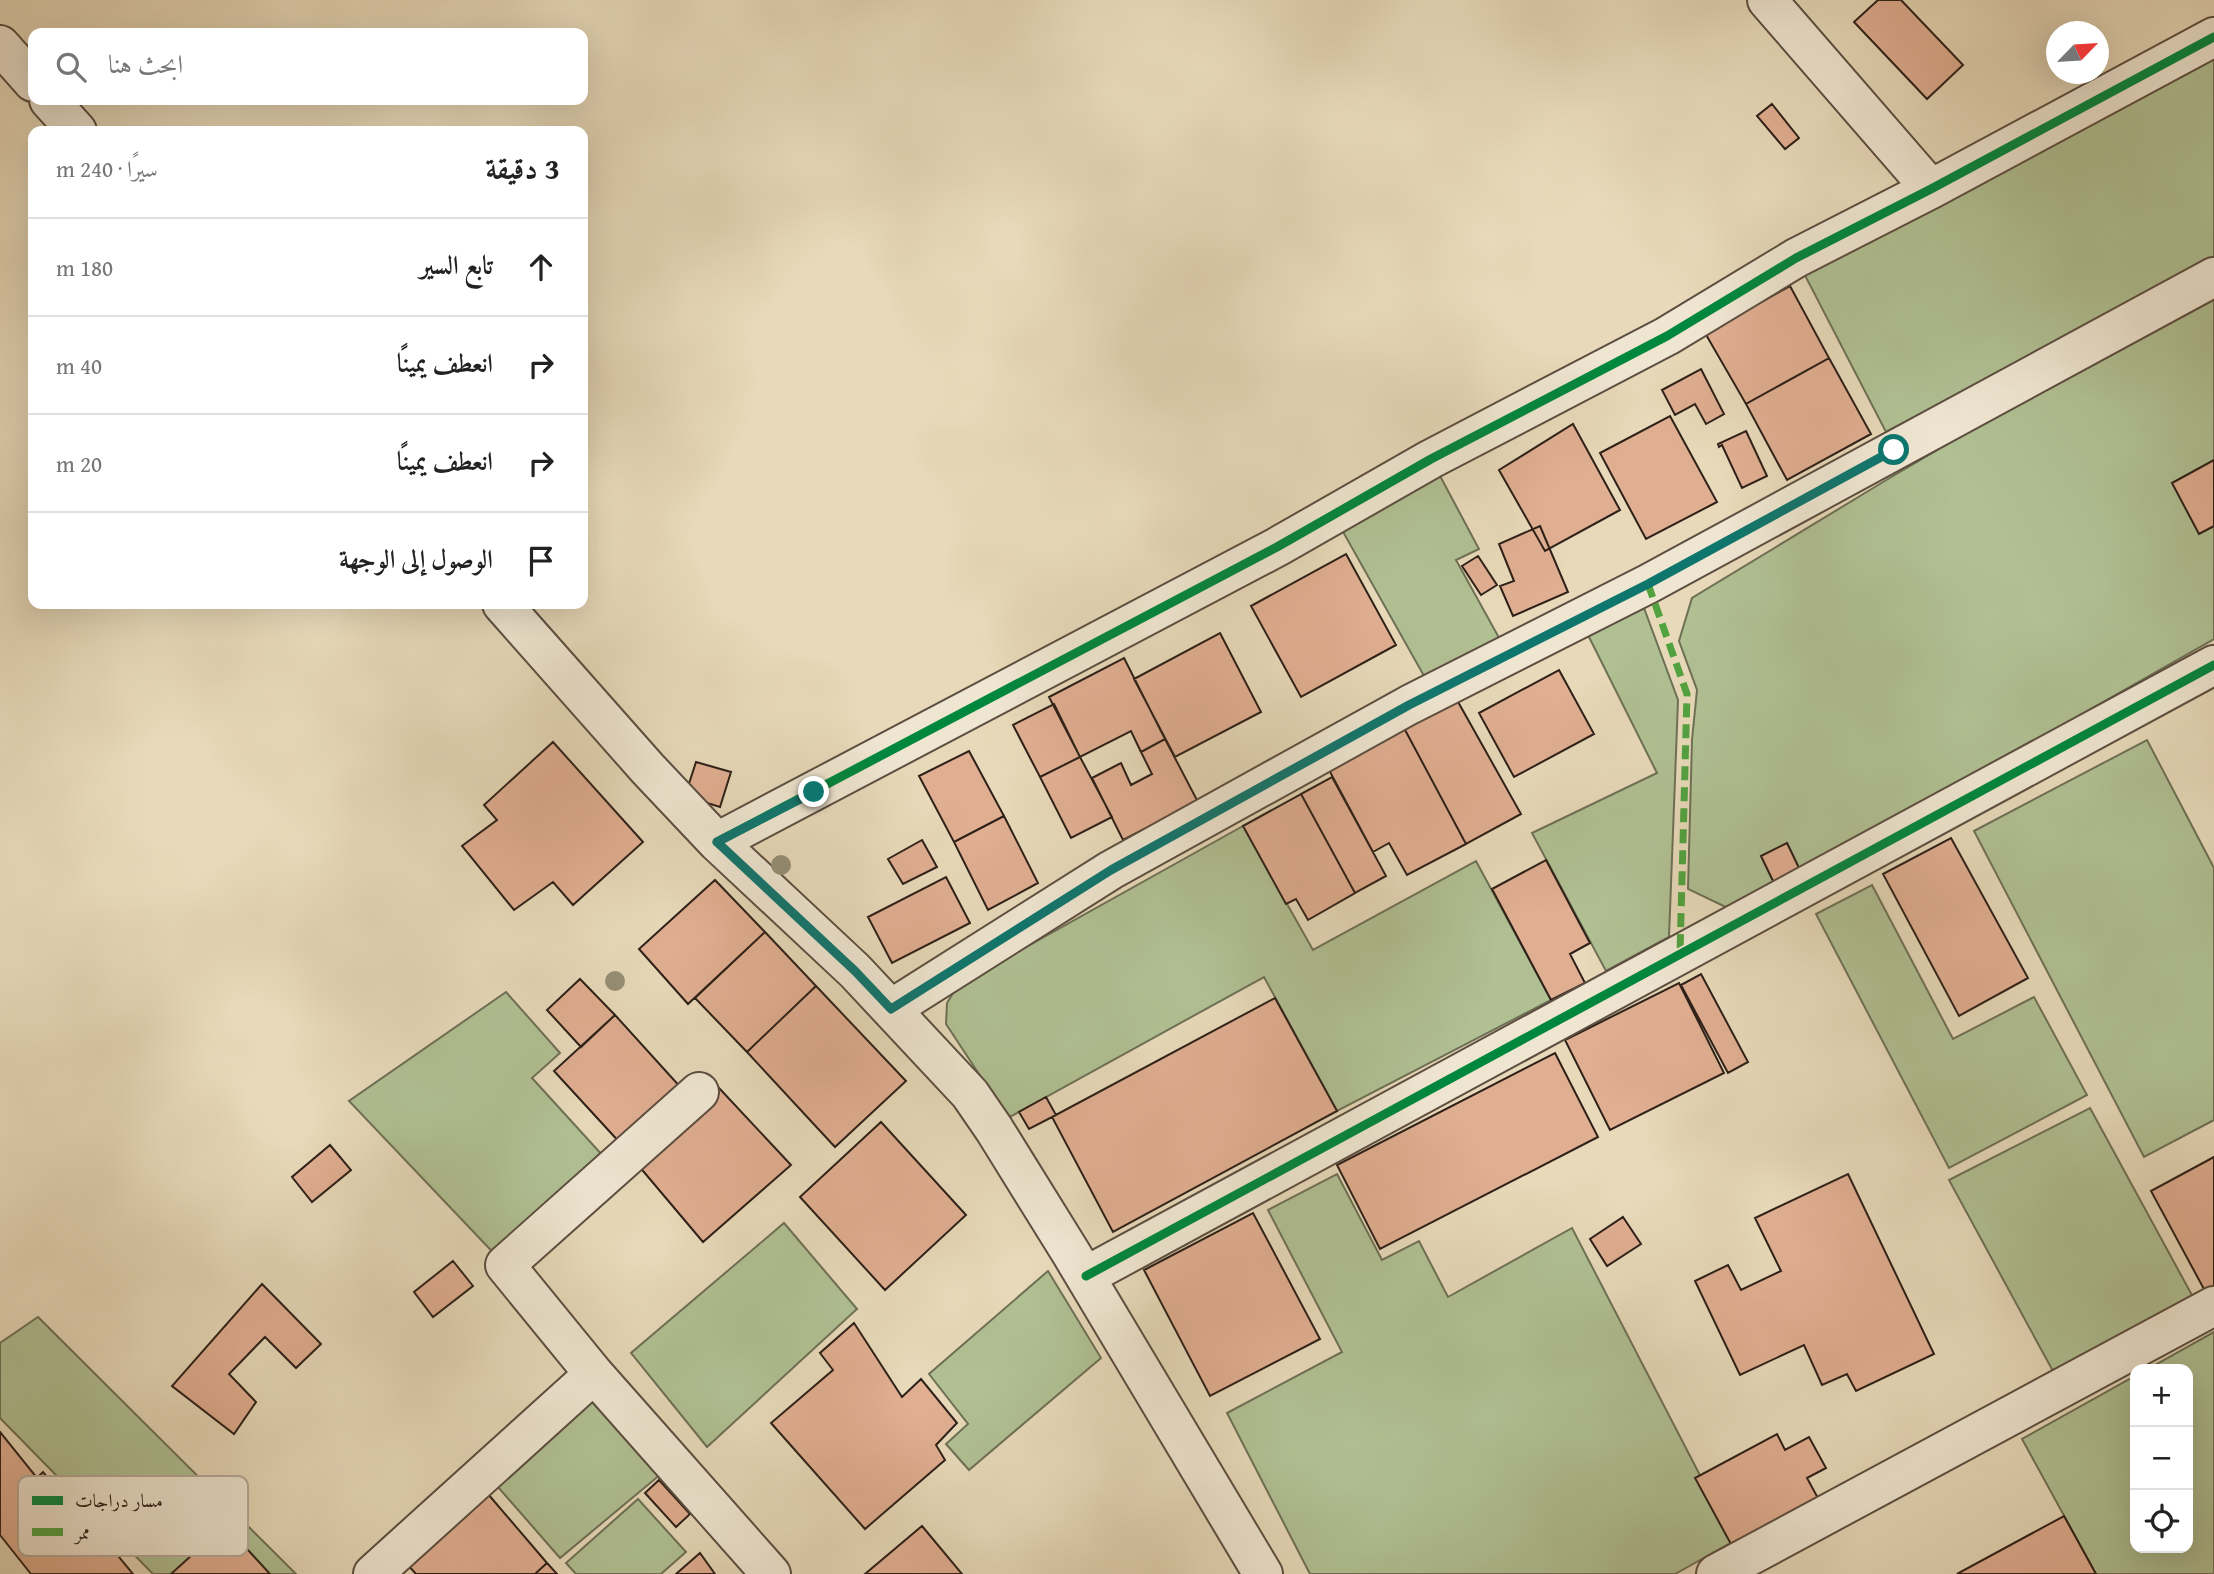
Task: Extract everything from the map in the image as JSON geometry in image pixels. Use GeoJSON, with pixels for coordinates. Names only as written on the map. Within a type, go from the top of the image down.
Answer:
{"type":"FeatureCollection","features":[{"type":"Feature","properties":{"kind":"street"},"geometry":{"type":"LineString","coordinates":[[1767,0],[1931,189]]}},
{"type":"Feature","properties":{"kind":"street"},"geometry":{"type":"LineString","coordinates":[[717,842],[1277,547],[1431,459],[1667,336],[1796,258],[1931,189],[2214,37]]}},
{"type":"Feature","properties":{"kind":"street"},"geometry":{"type":"LineString","coordinates":[[0,46],[28,77]]}},
{"type":"Feature","properties":{"kind":"street"},"geometry":{"type":"LineString","coordinates":[[54,105],[72,126]]}},
{"type":"Feature","properties":{"kind":"street"},"geometry":{"type":"LineString","coordinates":[[891,1009],[1111,870],[1409,705],[1648,584],[2214,276]]}},
{"type":"Feature","properties":{"kind":"street"},"geometry":{"type":"LineString","coordinates":[[506,609],[648,769],[717,842],[855,971],[970,1094],[1086,1276],[1263,1574]]}},
{"type":"Feature","properties":{"kind":"street"},"geometry":{"type":"LineString","coordinates":[[1086,1276],[2214,665]]}},
{"type":"Feature","properties":{"kind":"street"},"geometry":{"type":"LineString","coordinates":[[699,1092],[505,1265],[752,1568]]}},
{"type":"Feature","properties":{"kind":"street"},"geometry":{"type":"LineString","coordinates":[[1716,1574],[2214,1306]]}},
{"type":"Feature","properties":{"kind":"street"},"geometry":{"type":"LineString","coordinates":[[373,1574],[594,1374]]}},
{"type":"Feature","properties":{"kind":"green space"},"geometry":{"type":"Polygon","coordinates":[[[2214,51],[2214,259],[1886,432],[1796,258],[2214,51]]]}},
{"type":"Feature","properties":{"kind":"green space"},"geometry":{"type":"Polygon","coordinates":[[[2214,287],[2214,460],[2173,483],[2199,534],[2214,526],[2214,639],[1959,784],[1800,870],[1787,843],[1761,856],[1774,883],[1730,909],[1688,889],[1692,740],[1697,690],[1679,641],[1692,598],[2214,287]]]}},
{"type":"Feature","properties":{"kind":"green space"},"geometry":{"type":"Polygon","coordinates":[[[1431,459],[1479,549],[1456,560],[1508,654],[1433,692],[1333,514],[1431,459]]]}},
{"type":"Feature","properties":{"kind":"green space"},"geometry":{"type":"Polygon","coordinates":[[[1644,608],[1678,700],[1669,937],[1606,971],[1532,833],[1657,773],[1588,635],[1644,608]]]}},
{"type":"Feature","properties":{"kind":"green space"},"geometry":{"type":"Polygon","coordinates":[[[2147,740],[2214,868],[2214,1120],[2144,1157],[1974,831],[2147,740]]]}},
{"type":"Feature","properties":{"kind":"green space"},"geometry":{"type":"Polygon","coordinates":[[[1243,826],[1313,950],[1476,861],[1551,1000],[1337,1111],[1264,977],[1008,1118],[946,1024],[947,1003],[958,985],[1243,826]]]}},
{"type":"Feature","properties":{"kind":"green space"},"geometry":{"type":"Polygon","coordinates":[[[1872,885],[1953,1039],[2034,997],[2087,1095],[1949,1168],[1816,914],[1872,885]]]}},
{"type":"Feature","properties":{"kind":"green space"},"geometry":{"type":"Polygon","coordinates":[[[506,992],[560,1053],[532,1078],[614,1168],[505,1265],[349,1101],[506,992]]]}},
{"type":"Feature","properties":{"kind":"green space"},"geometry":{"type":"Polygon","coordinates":[[[2090,1108],[2193,1297],[2054,1373],[1949,1180],[2090,1108]]]}},
{"type":"Feature","properties":{"kind":"green space"},"geometry":{"type":"Polygon","coordinates":[[[1337,1174],[1382,1260],[1419,1241],[1448,1297],[1572,1228],[1734,1541],[1675,1574],[1310,1574],[1227,1413],[1342,1352],[1268,1210],[1337,1174]]]}},
{"type":"Feature","properties":{"kind":"green space"},"geometry":{"type":"Polygon","coordinates":[[[784,1223],[857,1309],[707,1447],[631,1353],[784,1223]]]}},
{"type":"Feature","properties":{"kind":"green space"},"geometry":{"type":"Polygon","coordinates":[[[1048,1271],[1101,1358],[969,1470],[946,1444],[968,1424],[929,1374],[1048,1271]]]}},
{"type":"Feature","properties":{"kind":"green space"},"geometry":{"type":"Polygon","coordinates":[[[38,1317],[198,1476],[57,1476],[0,1418],[0,1343],[38,1317]]]}},
{"type":"Feature","properties":{"kind":"green space"},"geometry":{"type":"Polygon","coordinates":[[[2214,1332],[2214,1574],[2096,1574],[2022,1439],[2130,1379],[2130,1553],[2193,1553],[2193,1364],[2157,1364],[2214,1332]]]}},
{"type":"Feature","properties":{"kind":"green space"},"geometry":{"type":"Polygon","coordinates":[[[594,1374],[673,1464],[560,1558],[485,1472],[594,1374]]]}},
{"type":"Feature","properties":{"kind":"green space"},"geometry":{"type":"Polygon","coordinates":[[[638,1499],[686,1552],[661,1574],[576,1574],[566,1563],[638,1499]]]}},
{"type":"Feature","properties":{"kind":"green space"},"geometry":{"type":"Polygon","coordinates":[[[248,1526],[296,1574],[153,1574],[135,1556],[248,1556],[248,1526]]]}},
{"type":"Feature","properties":{"kind":"building"},"geometry":{"type":"Polygon","coordinates":[[[1878,0],[1901,0],[1963,65],[1927,99],[1854,22],[1878,0]]]}},
{"type":"Feature","properties":{"kind":"building"},"geometry":{"type":"Polygon","coordinates":[[[1772,104],[1799,138],[1785,149],[1757,116],[1772,104]]]}},
{"type":"Feature","properties":{"kind":"building"},"geometry":{"type":"Polygon","coordinates":[[[1790,286],[1829,358],[1746,404],[1705,333],[1790,286]]]}},
{"type":"Feature","properties":{"kind":"building"},"geometry":{"type":"Polygon","coordinates":[[[1829,358],[1871,434],[1787,480],[1746,404],[1829,358]]]}},
{"type":"Feature","properties":{"kind":"building"},"geometry":{"type":"Polygon","coordinates":[[[1701,369],[1724,414],[1706,424],[1695,404],[1675,415],[1662,390],[1701,369]]]}},
{"type":"Feature","properties":{"kind":"building"},"geometry":{"type":"Polygon","coordinates":[[[1670,416],[1717,502],[1646,539],[1600,453],[1670,416]]]}},
{"type":"Feature","properties":{"kind":"building"},"geometry":{"type":"Polygon","coordinates":[[[1573,424],[1620,510],[1545,551],[1499,470],[1573,424]]]}},
{"type":"Feature","properties":{"kind":"building"},"geometry":{"type":"Polygon","coordinates":[[[1746,431],[1767,476],[1742,488],[1722,445],[1719,447],[1718,444],[1746,431]]]}},
{"type":"Feature","properties":{"kind":"building"},"geometry":{"type":"Polygon","coordinates":[[[2214,460],[2214,526],[2199,534],[2172,483],[2214,460]]]}},
{"type":"Feature","properties":{"kind":"building"},"geometry":{"type":"Polygon","coordinates":[[[1540,526],[1568,592],[1513,616],[1500,586],[1514,581],[1499,544],[1540,526]]]}},
{"type":"Feature","properties":{"kind":"building"},"geometry":{"type":"Polygon","coordinates":[[[1346,554],[1396,645],[1301,697],[1251,606],[1346,554]]]}},
{"type":"Feature","properties":{"kind":"building"},"geometry":{"type":"Polygon","coordinates":[[[1478,556],[1497,585],[1481,595],[1462,566],[1478,556]]]}},
{"type":"Feature","properties":{"kind":"building"},"geometry":{"type":"Polygon","coordinates":[[[1220,633],[1261,712],[1175,757],[1134,679],[1220,633]]]}},
{"type":"Feature","properties":{"kind":"building"},"geometry":{"type":"Polygon","coordinates":[[[1124,658],[1165,739],[1141,752],[1131,731],[1080,757],[1049,697],[1124,658]]]}},
{"type":"Feature","properties":{"kind":"building"},"geometry":{"type":"Polygon","coordinates":[[[1559,670],[1594,734],[1514,777],[1479,713],[1559,670]]]}},
{"type":"Feature","properties":{"kind":"building"},"geometry":{"type":"Polygon","coordinates":[[[1457,700],[1521,814],[1466,844],[1404,728],[1457,700]]]}},
{"type":"Feature","properties":{"kind":"building"},"geometry":{"type":"Polygon","coordinates":[[[1054,704],[1080,757],[1040,777],[1013,725],[1054,704]]]}},
{"type":"Feature","properties":{"kind":"building"},"geometry":{"type":"Polygon","coordinates":[[[1404,728],[1466,844],[1407,875],[1389,843],[1373,852],[1329,770],[1404,728]]]}},
{"type":"Feature","properties":{"kind":"building"},"geometry":{"type":"Polygon","coordinates":[[[1165,739],[1198,802],[1123,840],[1092,778],[1121,763],[1131,785],[1152,774],[1141,752],[1165,739]]]}},
{"type":"Feature","properties":{"kind":"building"},"geometry":{"type":"Polygon","coordinates":[[[553,742],[643,842],[573,905],[553,882],[514,910],[462,846],[497,820],[484,805],[553,742]]]}},
{"type":"Feature","properties":{"kind":"building"},"geometry":{"type":"Polygon","coordinates":[[[969,751],[1004,816],[954,842],[919,776],[969,751]]]}},
{"type":"Feature","properties":{"kind":"building"},"geometry":{"type":"Polygon","coordinates":[[[1080,757],[1112,817],[1071,838],[1040,777],[1080,757]]]}},
{"type":"Feature","properties":{"kind":"building"},"geometry":{"type":"Polygon","coordinates":[[[696,762],[731,772],[720,807],[685,796],[696,762]]]}},
{"type":"Feature","properties":{"kind":"building"},"geometry":{"type":"Polygon","coordinates":[[[1332,777],[1386,876],[1355,893],[1301,794],[1332,777]]]}},
{"type":"Feature","properties":{"kind":"building"},"geometry":{"type":"Polygon","coordinates":[[[1301,794],[1355,893],[1308,920],[1296,899],[1286,904],[1243,826],[1301,794]]]}},
{"type":"Feature","properties":{"kind":"building"},"geometry":{"type":"Polygon","coordinates":[[[1004,816],[1038,883],[988,910],[954,842],[1004,816]]]}},
{"type":"Feature","properties":{"kind":"building"},"geometry":{"type":"Polygon","coordinates":[[[1951,838],[2028,978],[1959,1016],[1883,874],[1951,838]]]}},
{"type":"Feature","properties":{"kind":"building"},"geometry":{"type":"Polygon","coordinates":[[[922,840],[937,867],[903,884],[888,859],[922,840]]]}},
{"type":"Feature","properties":{"kind":"building"},"geometry":{"type":"Polygon","coordinates":[[[1787,843],[1800,870],[1774,883],[1761,856],[1787,843]]]}},
{"type":"Feature","properties":{"kind":"building"},"geometry":{"type":"Polygon","coordinates":[[[1546,860],[1590,943],[1570,954],[1585,983],[1551,1000],[1492,889],[1546,860]]]}},
{"type":"Feature","properties":{"kind":"building"},"geometry":{"type":"Polygon","coordinates":[[[946,877],[970,923],[892,963],[868,917],[946,877]]]}},
{"type":"Feature","properties":{"kind":"building"},"geometry":{"type":"Polygon","coordinates":[[[715,880],[765,932],[688,1004],[639,949],[715,880]]]}},
{"type":"Feature","properties":{"kind":"building"},"geometry":{"type":"Polygon","coordinates":[[[765,932],[816,986],[747,1052],[695,998],[765,932]]]}},
{"type":"Feature","properties":{"kind":"building"},"geometry":{"type":"Polygon","coordinates":[[[1701,974],[1748,1062],[1728,1073],[1681,985],[1701,974]]]}},
{"type":"Feature","properties":{"kind":"building"},"geometry":{"type":"Polygon","coordinates":[[[580,979],[615,1015],[581,1047],[547,1010],[580,979]]]}},
{"type":"Feature","properties":{"kind":"building"},"geometry":{"type":"Polygon","coordinates":[[[1679,983],[1724,1073],[1610,1130],[1565,1040],[1679,983]]]}},
{"type":"Feature","properties":{"kind":"building"},"geometry":{"type":"Polygon","coordinates":[[[816,986],[906,1081],[835,1147],[747,1052],[816,986]]]}},
{"type":"Feature","properties":{"kind":"building"},"geometry":{"type":"Polygon","coordinates":[[[1275,998],[1337,1111],[1113,1232],[1052,1117],[1275,998]]]}},
{"type":"Feature","properties":{"kind":"building"},"geometry":{"type":"Polygon","coordinates":[[[615,1015],[683,1090],[622,1145],[554,1071],[615,1015]]]}},
{"type":"Feature","properties":{"kind":"building"},"geometry":{"type":"Polygon","coordinates":[[[1555,1053],[1598,1137],[1380,1249],[1337,1165],[1555,1053]]]}},
{"type":"Feature","properties":{"kind":"building"},"geometry":{"type":"Polygon","coordinates":[[[719,1088],[791,1165],[703,1242],[638,1165],[719,1088]]]}},
{"type":"Feature","properties":{"kind":"building"},"geometry":{"type":"Polygon","coordinates":[[[1046,1097],[1056,1115],[1029,1129],[1019,1112],[1046,1097]]]}},
{"type":"Feature","properties":{"kind":"building"},"geometry":{"type":"Polygon","coordinates":[[[881,1122],[966,1215],[885,1290],[800,1197],[881,1122]]]}},
{"type":"Feature","properties":{"kind":"building"},"geometry":{"type":"Polygon","coordinates":[[[330,1145],[351,1170],[312,1202],[292,1177],[330,1145]]]}},
{"type":"Feature","properties":{"kind":"building"},"geometry":{"type":"Polygon","coordinates":[[[2214,1157],[2214,1287],[2205,1291],[2151,1191],[2214,1157]]]}},
{"type":"Feature","properties":{"kind":"building"},"geometry":{"type":"Polygon","coordinates":[[[1848,1174],[1934,1354],[1856,1391],[1847,1374],[1822,1385],[1804,1345],[1740,1375],[1695,1281],[1728,1265],[1741,1290],[1781,1271],[1755,1218],[1848,1174]]]}},
{"type":"Feature","properties":{"kind":"building"},"geometry":{"type":"Polygon","coordinates":[[[1253,1213],[1320,1339],[1210,1396],[1144,1270],[1253,1213]]]}},
{"type":"Feature","properties":{"kind":"building"},"geometry":{"type":"Polygon","coordinates":[[[1623,1217],[1641,1244],[1607,1266],[1590,1239],[1623,1217]]]}},
{"type":"Feature","properties":{"kind":"building"},"geometry":{"type":"Polygon","coordinates":[[[453,1261],[473,1286],[433,1317],[414,1292],[453,1261]]]}},
{"type":"Feature","properties":{"kind":"building"},"geometry":{"type":"Polygon","coordinates":[[[262,1284],[321,1344],[296,1368],[265,1337],[229,1374],[256,1402],[234,1434],[172,1386],[262,1284]]]}},
{"type":"Feature","properties":{"kind":"building"},"geometry":{"type":"Polygon","coordinates":[[[854,1323],[902,1397],[921,1379],[957,1423],[936,1445],[945,1460],[865,1529],[771,1423],[833,1370],[820,1353],[854,1323]]]}},
{"type":"Feature","properties":{"kind":"building"},"geometry":{"type":"Polygon","coordinates":[[[0,1432],[35,1476],[18,1476],[18,1556],[118,1556],[133,1574],[31,1574],[0,1535],[0,1432]]]}},
{"type":"Feature","properties":{"kind":"building"},"geometry":{"type":"Polygon","coordinates":[[[1777,1434],[1785,1450],[1809,1437],[1826,1468],[1807,1478],[1819,1500],[1732,1546],[1695,1478],[1777,1434]]]}},
{"type":"Feature","properties":{"kind":"building"},"geometry":{"type":"Polygon","coordinates":[[[659,1480],[690,1514],[676,1527],[645,1493],[659,1480]]]}},
{"type":"Feature","properties":{"kind":"building"},"geometry":{"type":"Polygon","coordinates":[[[488,1494],[547,1563],[535,1574],[416,1574],[407,1564],[488,1494]]]}},
{"type":"Feature","properties":{"kind":"building"},"geometry":{"type":"Polygon","coordinates":[[[2064,1516],[2096,1574],[1957,1574],[2064,1516]]]}},
{"type":"Feature","properties":{"kind":"building"},"geometry":{"type":"Polygon","coordinates":[[[922,1526],[962,1574],[865,1574],[922,1526]]]}},
{"type":"Feature","properties":{"kind":"building"},"geometry":{"type":"Polygon","coordinates":[[[248,1550],[270,1574],[171,1574],[191,1556],[248,1556],[248,1550]]]}},
{"type":"Feature","properties":{"kind":"building"},"geometry":{"type":"Polygon","coordinates":[[[700,1553],[715,1574],[676,1574],[700,1553]]]}},
{"type":"Feature","properties":{"kind":"building"},"geometry":{"type":"Polygon","coordinates":[[[547,1563],[557,1574],[535,1574],[547,1563]]]}},
{"type":"Feature","properties":{"kind":"marked path"},"geometry":{"type":"LineString","coordinates":[[1648,584],[1687,694],[1680,954]]}},
{"type":"Feature","properties":{"kind":"cycle path"},"geometry":{"type":"LineString","coordinates":[[717,842],[1277,547],[1431,459],[1667,336],[1796,258],[1931,189],[2214,37]]}},
{"type":"Feature","properties":{"kind":"cycle path"},"geometry":{"type":"LineString","coordinates":[[1086,1276],[2214,665]]}},
{"type":"Feature","properties":{"kind":"route"},"geometry":{"type":"LineString","coordinates":[[814,792],[717,842],[855,971],[891,1009],[1111,870],[1409,705],[1648,584],[1894,450]]}}]}
